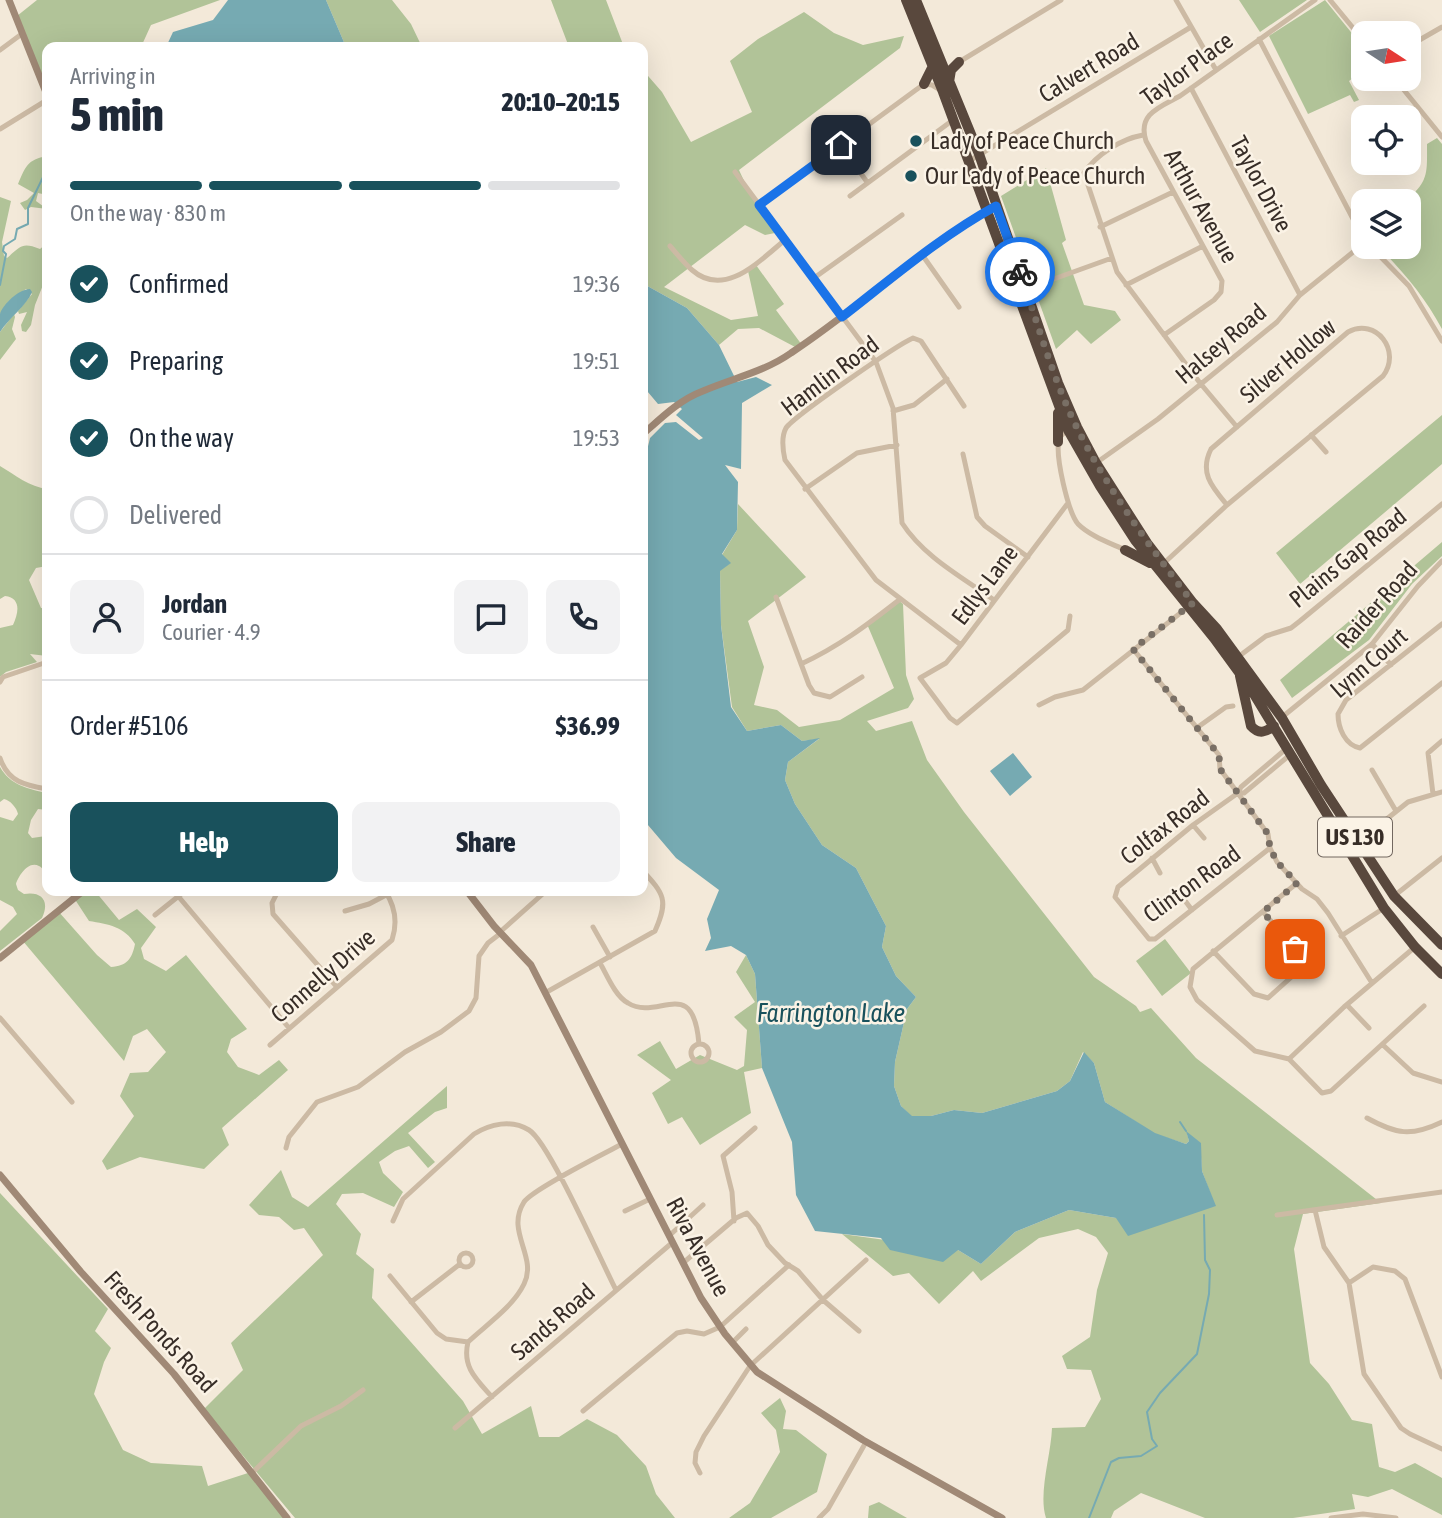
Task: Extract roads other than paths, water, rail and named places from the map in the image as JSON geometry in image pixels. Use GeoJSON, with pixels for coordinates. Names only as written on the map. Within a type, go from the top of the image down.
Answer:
{"type":"FeatureCollection","features":[{"type":"Feature","properties":{"kind":"highway","name":"US 130"},"geometry":{"type":"LineString","coordinates":[[906,0],[938,70],[943,92],[969,161],[1026,289],[1073,427],[1100,486],[1135,540],[1238,657],[1394,896],[1442,945]]}},
{"type":"Feature","properties":{"kind":"highway","name":"US 130"},"geometry":{"type":"LineString","coordinates":[[916,0],[939,56],[938,70],[949,82],[979,154],[992,209],[1057,402],[1158,565]]}},
{"type":"Feature","properties":{"kind":"highway"},"geometry":{"type":"LineString","coordinates":[[939,56],[959,62]]}},
{"type":"Feature","properties":{"kind":"highway"},"geometry":{"type":"LineString","coordinates":[[949,82],[951,69],[959,62]]}},
{"type":"Feature","properties":{"kind":"highway"},"geometry":{"type":"LineString","coordinates":[[924,84],[938,70]]}},
{"type":"Feature","properties":{"kind":"highway"},"geometry":{"type":"LineString","coordinates":[[1057,402],[1058,442]]}},
{"type":"Feature","properties":{"kind":"highway"},"geometry":{"type":"LineString","coordinates":[[1125,550],[1133,548],[1135,540]]}},
{"type":"Feature","properties":{"kind":"highway"},"geometry":{"type":"LineString","coordinates":[[1125,550],[1158,565]]}},
{"type":"Feature","properties":{"kind":"highway","name":"US 130"},"geometry":{"type":"LineString","coordinates":[[1191,605],[1278,722],[1289,751],[1384,908],[1415,947],[1442,974]]}},
{"type":"Feature","properties":{"kind":"highway"},"geometry":{"type":"LineString","coordinates":[[1239,672],[1251,726],[1262,732],[1278,722]]}},
{"type":"Feature","properties":{"kind":"highway"},"geometry":{"type":"LineString","coordinates":[[1415,947],[1431,957],[1442,959]]}},
{"type":"Feature","properties":{"kind":"street"},"geometry":{"type":"LineString","coordinates":[[9,0],[42,84]]}},
{"type":"Feature","properties":{"kind":"street"},"geometry":{"type":"LineString","coordinates":[[938,70],[959,62],[1061,0]]}},
{"type":"Feature","properties":{"kind":"street"},"geometry":{"type":"LineString","coordinates":[[1176,0],[1216,70]]}},
{"type":"Feature","properties":{"kind":"street","name":"Taylor Place"},"geometry":{"type":"LineString","coordinates":[[1101,227],[1084,173],[1090,164],[1123,140],[1143,135],[1144,123],[1150,115],[1315,0]]}},
{"type":"Feature","properties":{"kind":"street"},"geometry":{"type":"LineString","coordinates":[[1330,0],[1351,25]]}},
{"type":"Feature","properties":{"kind":"street","name":"Calvert Road"},"geometry":{"type":"LineString","coordinates":[[969,161],[1191,27]]}},
{"type":"Feature","properties":{"kind":"street"},"geometry":{"type":"LineString","coordinates":[[1421,39],[1442,27]]}},
{"type":"Feature","properties":{"kind":"street"},"geometry":{"type":"LineString","coordinates":[[0,50],[23,33]]}},
{"type":"Feature","properties":{"kind":"street"},"geometry":{"type":"LineString","coordinates":[[1259,39],[1351,215]]}},
{"type":"Feature","properties":{"kind":"street"},"geometry":{"type":"LineString","coordinates":[[759,205],[924,84],[932,85],[943,92]]}},
{"type":"Feature","properties":{"kind":"street","name":"Taylor Drive"},"geometry":{"type":"LineString","coordinates":[[1191,88],[1300,295]]}},
{"type":"Feature","properties":{"kind":"street"},"geometry":{"type":"LineString","coordinates":[[1405,91],[1441,132]]}},
{"type":"Feature","properties":{"kind":"street"},"geometry":{"type":"LineString","coordinates":[[0,129],[42,100]]}},
{"type":"Feature","properties":{"kind":"street"},"geometry":{"type":"LineString","coordinates":[[850,196],[953,120]]}},
{"type":"Feature","properties":{"kind":"street","name":"Arthur Avenue"},"geometry":{"type":"LineString","coordinates":[[1143,135],[1222,281],[1219,294],[1164,335]]}},
{"type":"Feature","properties":{"kind":"street"},"geometry":{"type":"LineString","coordinates":[[841,145],[867,183]]}},
{"type":"Feature","properties":{"kind":"street"},"geometry":{"type":"LineString","coordinates":[[735,172],[876,362],[893,411],[902,523],[911,537],[934,558],[994,600]]}},
{"type":"Feature","properties":{"kind":"street"},"geometry":{"type":"LineString","coordinates":[[1173,192],[1101,227],[1117,272],[1200,383],[1237,427]]}},
{"type":"Feature","properties":{"kind":"street"},"geometry":{"type":"LineString","coordinates":[[648,429],[668,411],[703,391],[754,373],[790,354],[992,209]]}},
{"type":"Feature","properties":{"kind":"street"},"geometry":{"type":"LineString","coordinates":[[814,278],[902,215]]}},
{"type":"Feature","properties":{"kind":"street"},"geometry":{"type":"LineString","coordinates":[[670,246],[693,272],[725,281],[743,273],[785,240]]}},
{"type":"Feature","properties":{"kind":"street"},"geometry":{"type":"LineString","coordinates":[[1126,285],[1203,246]]}},
{"type":"Feature","properties":{"kind":"street","name":"Halsey Road"},"geometry":{"type":"LineString","coordinates":[[1096,463],[1126,440],[1139,435],[1277,322],[1300,295],[1351,254]]}},
{"type":"Feature","properties":{"kind":"street"},"geometry":{"type":"LineString","coordinates":[[923,256],[959,307]]}},
{"type":"Feature","properties":{"kind":"street"},"geometry":{"type":"LineString","coordinates":[[1026,289],[1112,258]]}},
{"type":"Feature","properties":{"kind":"street"},"geometry":{"type":"LineString","coordinates":[[1384,259],[1417,296],[1442,341]]}},
{"type":"Feature","properties":{"kind":"street","name":"Silver Hollow"},"geometry":{"type":"LineString","coordinates":[[1158,565],[1388,369],[1391,352],[1377,332],[1367,328],[1355,328],[1348,332],[1211,449],[1205,466],[1212,486],[1227,505]]}},
{"type":"Feature","properties":{"kind":"street","name":"Hamlin Road"},"geometry":{"type":"LineString","coordinates":[[804,489],[785,460],[782,447],[787,427],[805,411],[909,340],[920,341],[947,379]]}},
{"type":"Feature","properties":{"kind":"street"},"geometry":{"type":"LineString","coordinates":[[893,411],[914,405],[947,379],[964,406]]}},
{"type":"Feature","properties":{"kind":"street"},"geometry":{"type":"LineString","coordinates":[[1073,427],[1061,435],[1058,442],[1059,458],[1074,518],[1080,526],[1125,550]]}},
{"type":"Feature","properties":{"kind":"street"},"geometry":{"type":"LineString","coordinates":[[1311,435],[1326,452]]}},
{"type":"Feature","properties":{"kind":"street"},"geometry":{"type":"LineString","coordinates":[[897,445],[857,453],[804,489],[876,580],[961,645]]}},
{"type":"Feature","properties":{"kind":"street"},"geometry":{"type":"LineString","coordinates":[[963,454],[977,517],[985,526],[1028,557]]}},
{"type":"Feature","properties":{"kind":"street","name":"Edlys Lane"},"geometry":{"type":"LineString","coordinates":[[1069,503],[946,663],[919,678],[950,718],[957,723],[1068,630],[1070,616]]}},
{"type":"Feature","properties":{"kind":"street","name":"Plains Gap Road"},"geometry":{"type":"LineString","coordinates":[[1238,657],[1266,636],[1291,628],[1442,504]]}},
{"type":"Feature","properties":{"kind":"street","name":"Raider Road"},"geometry":{"type":"LineString","coordinates":[[1278,722],[1372,644],[1418,586],[1442,561]]}},
{"type":"Feature","properties":{"kind":"street"},"geometry":{"type":"LineString","coordinates":[[776,597],[814,693],[830,696],[862,677]]}},
{"type":"Feature","properties":{"kind":"street"},"geometry":{"type":"LineString","coordinates":[[801,664],[831,650],[899,600]]}},
{"type":"Feature","properties":{"kind":"street"},"geometry":{"type":"LineString","coordinates":[[1039,705],[1055,697],[1083,690],[1191,605]]}},
{"type":"Feature","properties":{"kind":"street","name":"Lynn Court"},"geometry":{"type":"LineString","coordinates":[[1442,624],[1346,700],[1338,713],[1343,735],[1353,746],[1360,747],[1442,683]]}},
{"type":"Feature","properties":{"kind":"street"},"geometry":{"type":"LineString","coordinates":[[1372,644],[1391,665]]}},
{"type":"Feature","properties":{"kind":"street"},"geometry":{"type":"LineString","coordinates":[[1133,649],[1219,755],[1220,769],[1268,834],[1270,848],[1277,862],[1317,899],[1372,983]]}},
{"type":"Feature","properties":{"kind":"street"},"geometry":{"type":"LineString","coordinates":[[0,682],[3,677],[42,664]]}},
{"type":"Feature","properties":{"kind":"street"},"geometry":{"type":"LineString","coordinates":[[1198,727],[1226,707],[1233,706]]}},
{"type":"Feature","properties":{"kind":"street"},"geometry":{"type":"LineString","coordinates":[[1433,794],[1428,753],[1442,741]]}},
{"type":"Feature","properties":{"kind":"street","name":"Colfax Road"},"geometry":{"type":"LineString","coordinates":[[1138,926],[1118,902],[1115,891],[1193,825],[1238,793],[1241,787],[1289,751]]}},
{"type":"Feature","properties":{"kind":"street"},"geometry":{"type":"LineString","coordinates":[[0,758],[4,769],[15,781],[42,788]]}},
{"type":"Feature","properties":{"kind":"street"},"geometry":{"type":"LineString","coordinates":[[1372,769],[1396,811]]}},
{"type":"Feature","properties":{"kind":"street"},"geometry":{"type":"LineString","coordinates":[[1358,842],[1408,802],[1442,792]]}},
{"type":"Feature","properties":{"kind":"street"},"geometry":{"type":"LineString","coordinates":[[1193,825],[1204,838]]}},
{"type":"Feature","properties":{"kind":"street","name":"Clinton Road"},"geometry":{"type":"LineString","coordinates":[[1138,926],[1149,939],[1155,939],[1270,848]]}},
{"type":"Feature","properties":{"kind":"street"},"geometry":{"type":"LineString","coordinates":[[1152,858],[1160,873]]}},
{"type":"Feature","properties":{"kind":"street"},"geometry":{"type":"LineString","coordinates":[[1394,896],[1442,858]]}},
{"type":"Feature","properties":{"kind":"street"},"geometry":{"type":"LineString","coordinates":[[545,993],[655,931],[662,916],[663,898],[648,877]]}},
{"type":"Feature","properties":{"kind":"street"},"geometry":{"type":"LineString","coordinates":[[1297,883],[1193,969],[1190,986],[1196,1000],[1255,1051],[1289,1059],[1322,1093],[1326,1093],[1383,1045],[1424,1006]]}},
{"type":"Feature","properties":{"kind":"street"},"geometry":{"type":"LineString","coordinates":[[0,958],[77,896]]}},
{"type":"Feature","properties":{"kind":"street"},"geometry":{"type":"LineString","coordinates":[[155,915],[178,896],[289,1028]]}},
{"type":"Feature","properties":{"kind":"street"},"geometry":{"type":"LineString","coordinates":[[276,896],[272,903],[274,914],[337,987]]}},
{"type":"Feature","properties":{"kind":"street"},"geometry":{"type":"LineString","coordinates":[[345,912],[369,904],[380,896]]}},
{"type":"Feature","properties":{"kind":"street","name":"Connelly Drive"},"geometry":{"type":"LineString","coordinates":[[270,1045],[392,940],[396,930],[395,912],[388,896]]}},
{"type":"Feature","properties":{"kind":"street","name":"Riva Avenue"},"geometry":{"type":"LineString","coordinates":[[471,896],[531,965],[701,1298],[750,1366],[866,1442],[1002,1518]]}},
{"type":"Feature","properties":{"kind":"street"},"geometry":{"type":"LineString","coordinates":[[286,1148],[289,1137],[317,1102],[358,1087],[405,1052],[441,1032],[470,1011],[476,998],[479,956],[488,943],[540,896]]}},
{"type":"Feature","properties":{"kind":"street"},"geometry":{"type":"LineString","coordinates":[[1183,898],[1192,909]]}},
{"type":"Feature","properties":{"kind":"street"},"geometry":{"type":"LineString","coordinates":[[1341,936],[1384,908]]}},
{"type":"Feature","properties":{"kind":"street"},"geometry":{"type":"LineString","coordinates":[[1213,951],[1254,994],[1268,998],[1297,972],[1298,957],[1295,949],[1263,912]]}},
{"type":"Feature","properties":{"kind":"street"},"geometry":{"type":"LineString","coordinates":[[593,926],[610,957]]}},
{"type":"Feature","properties":{"kind":"street"},"geometry":{"type":"LineString","coordinates":[[1289,1059],[1347,1004],[1415,947]]}},
{"type":"Feature","properties":{"kind":"street"},"geometry":{"type":"LineString","coordinates":[[600,963],[628,1004],[648,1009],[666,1003],[676,1004],[690,1011],[697,1025],[699,1044]]}},
{"type":"Feature","properties":{"kind":"street"},"geometry":{"type":"LineString","coordinates":[[1347,1004],[1369,1028]]}},
{"type":"Feature","properties":{"kind":"street"},"geometry":{"type":"LineString","coordinates":[[0,1018],[72,1102]]}},
{"type":"Feature","properties":{"kind":"street"},"geometry":{"type":"LineString","coordinates":[[1383,1045],[1413,1073],[1442,1082]]}},
{"type":"Feature","properties":{"kind":"street"},"geometry":{"type":"LineString","coordinates":[[1367,1118],[1391,1131],[1407,1132],[1426,1129],[1442,1122]]}},
{"type":"Feature","properties":{"kind":"street"},"geometry":{"type":"LineString","coordinates":[[393,1221],[403,1199],[486,1126],[511,1124],[530,1130],[547,1151],[616,1290]]}},
{"type":"Feature","properties":{"kind":"street"},"geometry":{"type":"LineString","coordinates":[[734,1221],[732,1192],[723,1156],[755,1129]]}},
{"type":"Feature","properties":{"kind":"street"},"geometry":{"type":"LineString","coordinates":[[492,1397],[471,1374],[465,1354],[468,1342],[517,1296],[525,1283],[528,1267],[517,1230],[519,1214],[529,1196],[622,1144]]}},
{"type":"Feature","properties":{"kind":"street","name":"Fresh Ponds Road"},"geometry":{"type":"LineString","coordinates":[[0,1175],[81,1272],[174,1374],[287,1518]]}},
{"type":"Feature","properties":{"kind":"street"},"geometry":{"type":"LineString","coordinates":[[1277,1215],[1442,1192]]}},
{"type":"Feature","properties":{"kind":"street"},"geometry":{"type":"LineString","coordinates":[[625,1211],[650,1199]]}},
{"type":"Feature","properties":{"kind":"street","name":"Sands Road"},"geometry":{"type":"LineString","coordinates":[[455,1428],[616,1290],[703,1205]]}},
{"type":"Feature","properties":{"kind":"street"},"geometry":{"type":"LineString","coordinates":[[1315,1210],[1324,1247],[1349,1283],[1364,1374],[1401,1428],[1442,1449]]}},
{"type":"Feature","properties":{"kind":"street"},"geometry":{"type":"LineString","coordinates":[[683,1263],[746,1212],[758,1226],[768,1245],[798,1271],[823,1300],[859,1331]]}},
{"type":"Feature","properties":{"kind":"street"},"geometry":{"type":"LineString","coordinates":[[700,1473],[695,1463],[696,1452],[711,1424],[750,1366],[866,1260]]}},
{"type":"Feature","properties":{"kind":"street"},"geometry":{"type":"LineString","coordinates":[[411,1302],[460,1264]]}},
{"type":"Feature","properties":{"kind":"street"},"geometry":{"type":"LineString","coordinates":[[583,1411],[677,1333],[687,1331],[704,1334],[720,1327],[789,1265]]}},
{"type":"Feature","properties":{"kind":"street"},"geometry":{"type":"LineString","coordinates":[[1349,1283],[1373,1267],[1395,1271],[1405,1279],[1442,1377]]}},
{"type":"Feature","properties":{"kind":"street"},"geometry":{"type":"LineString","coordinates":[[390,1276],[437,1333],[446,1339],[468,1342]]}},
{"type":"Feature","properties":{"kind":"street"},"geometry":{"type":"LineString","coordinates":[[732,1343],[746,1329]]}},
{"type":"Feature","properties":{"kind":"street"},"geometry":{"type":"LineString","coordinates":[[252,1473],[301,1426],[341,1406],[363,1390]]}},
{"type":"Feature","properties":{"kind":"street"},"geometry":{"type":"LineString","coordinates":[[819,1518],[828,1508],[866,1442]]}},
{"type":"Feature","properties":{"kind":"street"},"geometry":{"type":"LineString","coordinates":[[1331,1518],[1363,1514],[1396,1518]]}},
{"type":"Feature","properties":{"kind":"water"},"geometry":{"type":"Polygon","coordinates":[[[228,0],[326,0],[344,42],[168,42],[173,32],[213,20],[228,0]]]}},
{"type":"Feature","properties":{"kind":"water","name":"Farrington Lake"},"geometry":{"type":"Polygon","coordinates":[[[648,286],[687,308],[719,345],[737,382],[756,377],[772,385],[742,403],[741,469],[725,465],[738,482],[737,530],[722,554],[731,563],[720,571],[721,625],[731,707],[747,731],[781,725],[802,741],[820,738],[788,762],[785,780],[795,804],[822,845],[856,868],[886,926],[882,947],[896,976],[916,997],[907,1009],[895,1062],[894,1086],[901,1106],[912,1116],[931,1116],[954,1110],[982,1113],[1057,1091],[1070,1081],[1084,1052],[1094,1063],[1105,1102],[1155,1133],[1186,1144],[1189,1141],[1186,1131],[1201,1143],[1202,1171],[1216,1206],[1128,1236],[1116,1218],[1069,1210],[1015,1232],[981,1264],[958,1250],[943,1262],[890,1250],[881,1238],[815,1231],[796,1195],[792,1142],[762,1068],[755,974],[746,955],[731,946],[705,951],[711,938],[707,919],[719,890],[676,858],[648,825],[648,446],[650,438],[665,423],[676,422],[699,440],[703,438],[676,415],[682,409],[674,402],[658,404],[648,392],[648,286]]]}},
{"type":"Feature","properties":{"kind":"water"},"geometry":{"type":"Polygon","coordinates":[[[30,289],[32,292],[26,302],[0,332],[0,314],[4,306],[16,294],[30,289]]]}},
{"type":"Feature","properties":{"kind":"water"},"geometry":{"type":"Polygon","coordinates":[[[1013,753],[1032,777],[1010,796],[990,771],[1013,753]]]}},
{"type":"Feature","properties":{"kind":"waterway"},"geometry":{"type":"LineString","coordinates":[[0,285],[6,254],[3,251],[4,246],[15,239],[17,229],[28,224],[28,208],[42,179]]}},
{"type":"Feature","properties":{"kind":"waterway"},"geometry":{"type":"LineString","coordinates":[[1180,1122],[1186,1131]]}},
{"type":"Feature","properties":{"kind":"waterway"},"geometry":{"type":"LineString","coordinates":[[1089,1518],[1111,1462],[1119,1458],[1141,1456],[1157,1446],[1152,1439],[1147,1412],[1160,1393],[1197,1354],[1209,1294],[1210,1270],[1205,1260],[1204,1215]]}},
{"type":"Feature","properties":{"kind":"place","name":"Lady of Peace Church"},"geometry":{"type":"Point","coordinates":[916,141]}},
{"type":"Feature","properties":{"kind":"place","name":"Our Lady of Peace Church"},"geometry":{"type":"Point","coordinates":[911,176]}}]}
